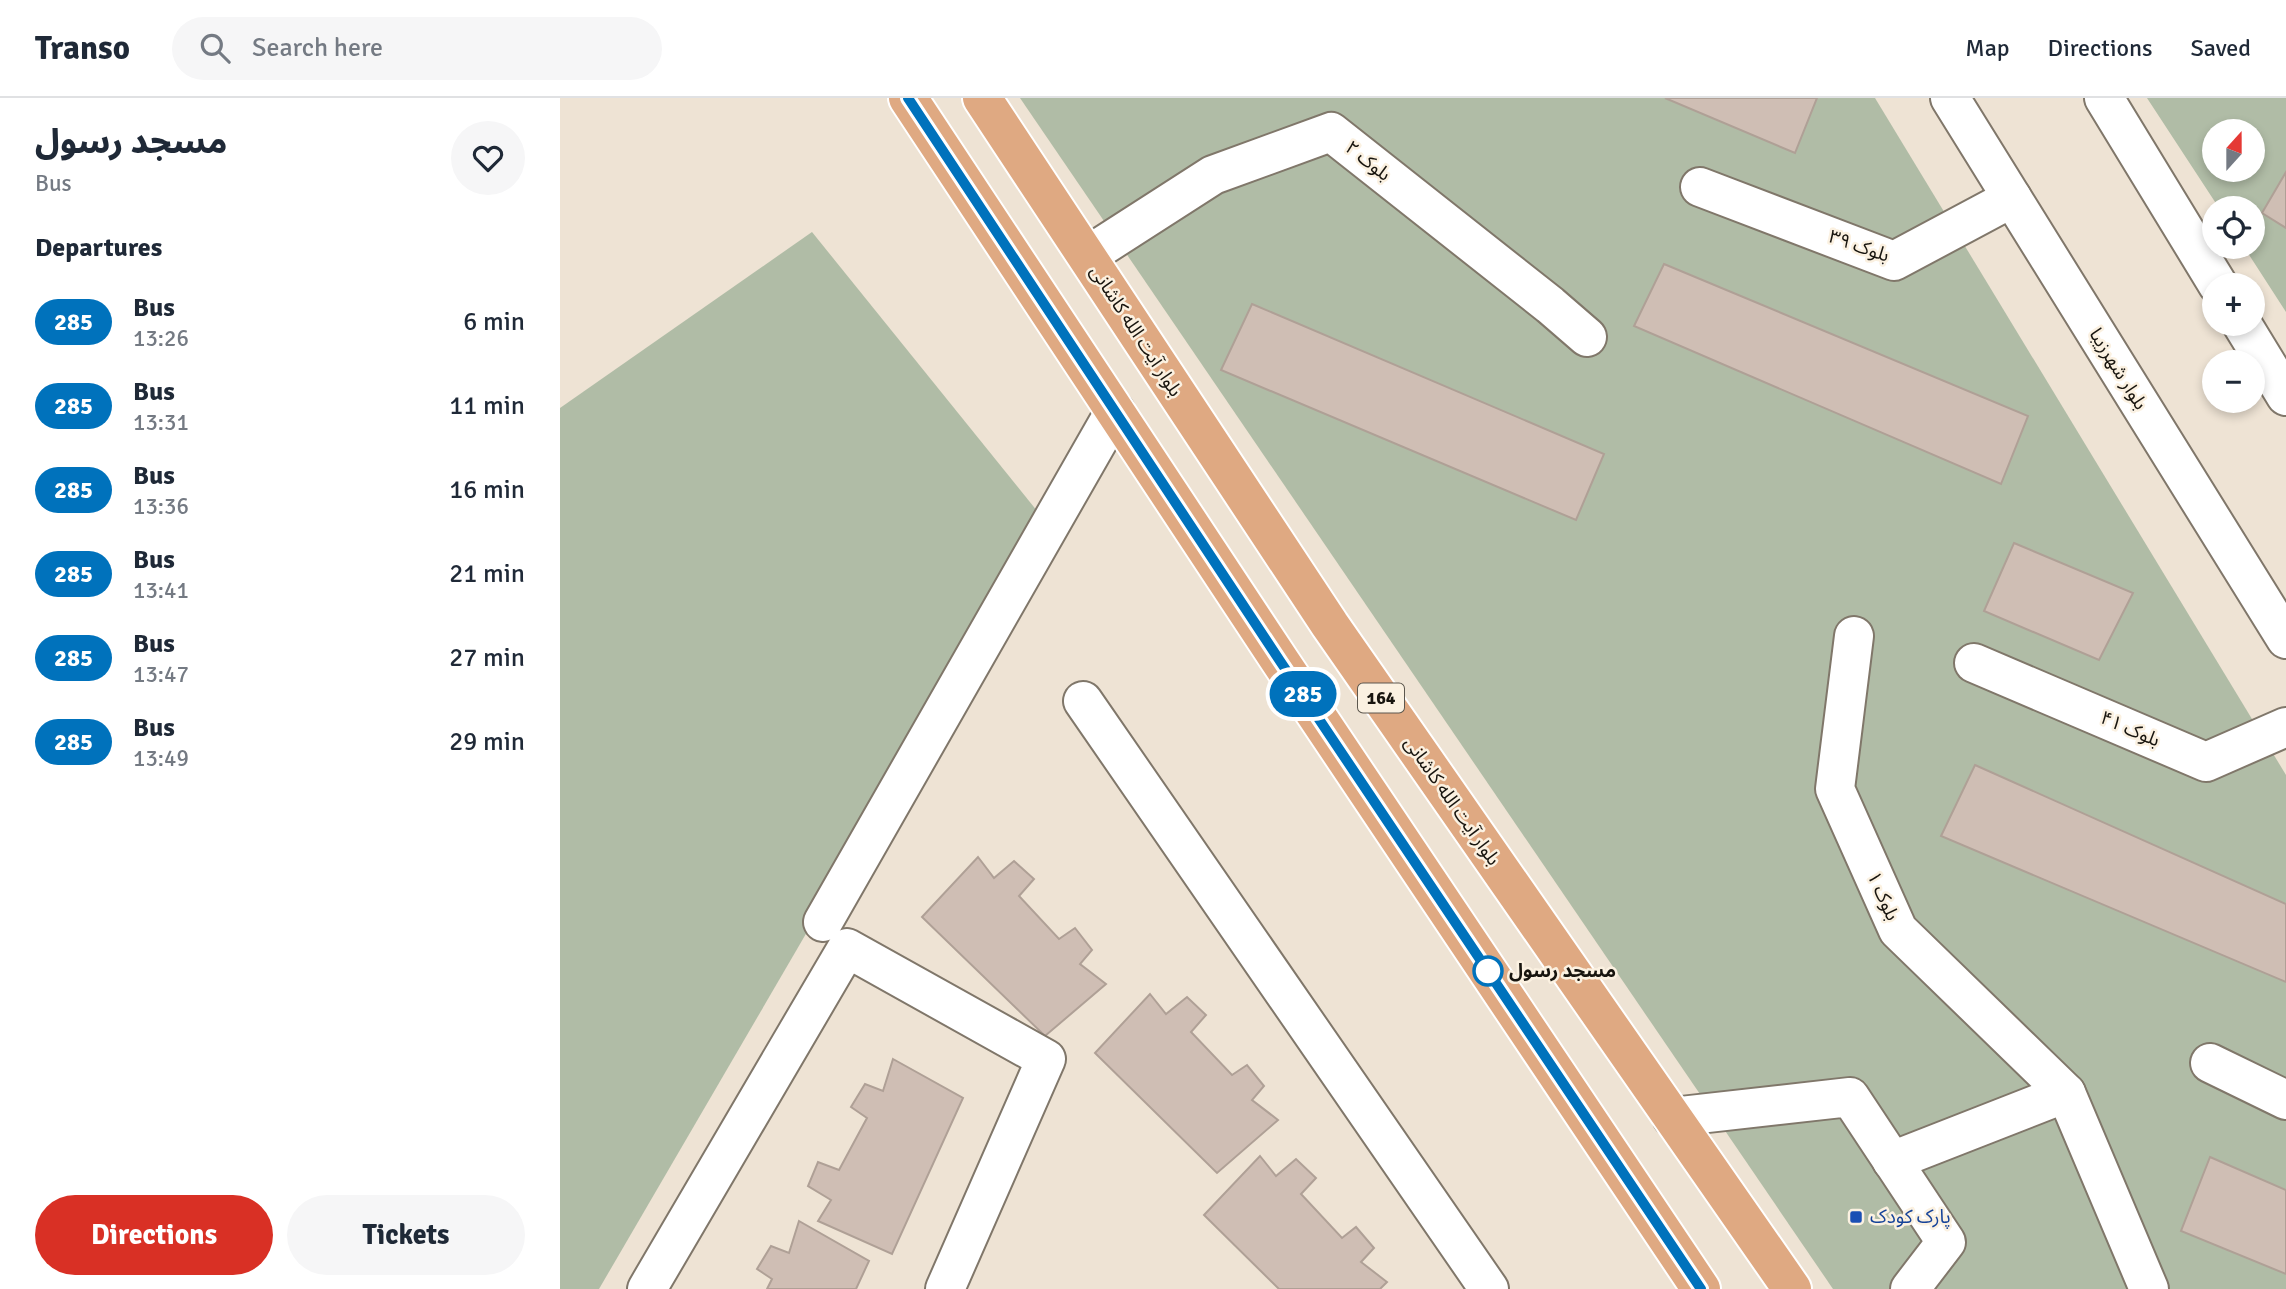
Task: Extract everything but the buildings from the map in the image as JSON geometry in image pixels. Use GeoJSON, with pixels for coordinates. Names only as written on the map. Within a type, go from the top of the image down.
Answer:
{"type":"FeatureCollection","features":[{"type":"Feature","properties":{"kind":"main road"},"geometry":{"type":"LineString","coordinates":[[908,98],[1701,1289]]}},
{"type":"Feature","properties":{"kind":"main road","name":"بلوار آیت الله کاشانی"},"geometry":{"type":"LineString","coordinates":[[982,98],[1330,625],[1792,1289]]}},
{"type":"Feature","properties":{"kind":"street","name":"بلوار شهرزیبا"},"geometry":{"type":"LineString","coordinates":[[1950,98],[2286,639]]}},
{"type":"Feature","properties":{"kind":"street"},"geometry":{"type":"LineString","coordinates":[[2104,98],[2211,273]]}},
{"type":"Feature","properties":{"kind":"street","name":"بلوک ۲"},"geometry":{"type":"LineString","coordinates":[[1087,256],[1213,175],[1331,132],[1550,304],[1587,337]]}},
{"type":"Feature","properties":{"kind":"street","name":"بلوک ۳۹"},"geometry":{"type":"LineString","coordinates":[[1700,187],[1894,261],[2012,198]]}},
{"type":"Feature","properties":{"kind":"street"},"geometry":{"type":"LineString","coordinates":[[2249,336],[2286,397]]}},
{"type":"Feature","properties":{"kind":"street"},"geometry":{"type":"LineString","coordinates":[[823,922],[1115,411]]}},
{"type":"Feature","properties":{"kind":"street","name":"بلوک ۱"},"geometry":{"type":"LineString","coordinates":[[1854,636],[1835,789],[1898,930],[2066,1093],[2149,1289]]}},
{"type":"Feature","properties":{"kind":"street","name":"بلوک ۴۱"},"geometry":{"type":"LineString","coordinates":[[1974,663],[2206,762],[2286,727]]}},
{"type":"Feature","properties":{"kind":"street"},"geometry":{"type":"LineString","coordinates":[[1083,701],[1489,1289]]}},
{"type":"Feature","properties":{"kind":"street"},"geometry":{"type":"LineString","coordinates":[[647,1289],[847,948],[1046,1059],[945,1289]]}},
{"type":"Feature","properties":{"kind":"street"},"geometry":{"type":"LineString","coordinates":[[2210,1063],[2286,1100]]}},
{"type":"Feature","properties":{"kind":"street"},"geometry":{"type":"LineString","coordinates":[[1892,1161],[2066,1093]]}},
{"type":"Feature","properties":{"kind":"street"},"geometry":{"type":"LineString","coordinates":[[1672,1117],[1850,1097],[1946,1242],[1910,1289]]}},
{"type":"Feature","properties":{"kind":"green space"},"geometry":{"type":"Polygon","coordinates":[[[1020,98],[1875,98],[2286,775],[2286,1289],[1833,1289],[1020,98]]]}},
{"type":"Feature","properties":{"kind":"green space"},"geometry":{"type":"Polygon","coordinates":[[[2147,98],[2286,98],[2286,312],[2265,280],[2265,273],[2261,273],[2252,259],[2265,259],[2265,196],[2211,196],[2147,98]]]}},
{"type":"Feature","properties":{"kind":"green space"},"geometry":{"type":"Polygon","coordinates":[[[812,232],[1046,522],[599,1289],[560,1289],[560,408],[812,232]]]}},
{"type":"Feature","properties":{"kind":"bus line","name":"285"},"geometry":{"type":"LineString","coordinates":[[908,98],[1280,661],[1701,1289]]}},
{"type":"Feature","properties":{"kind":"place","name":"مسجد رسول"},"geometry":{"type":"Point","coordinates":[1488,971]}},
{"type":"Feature","properties":{"kind":"place","name":"پارک کودک"},"geometry":{"type":"Point","coordinates":[1856,1217]}}]}
